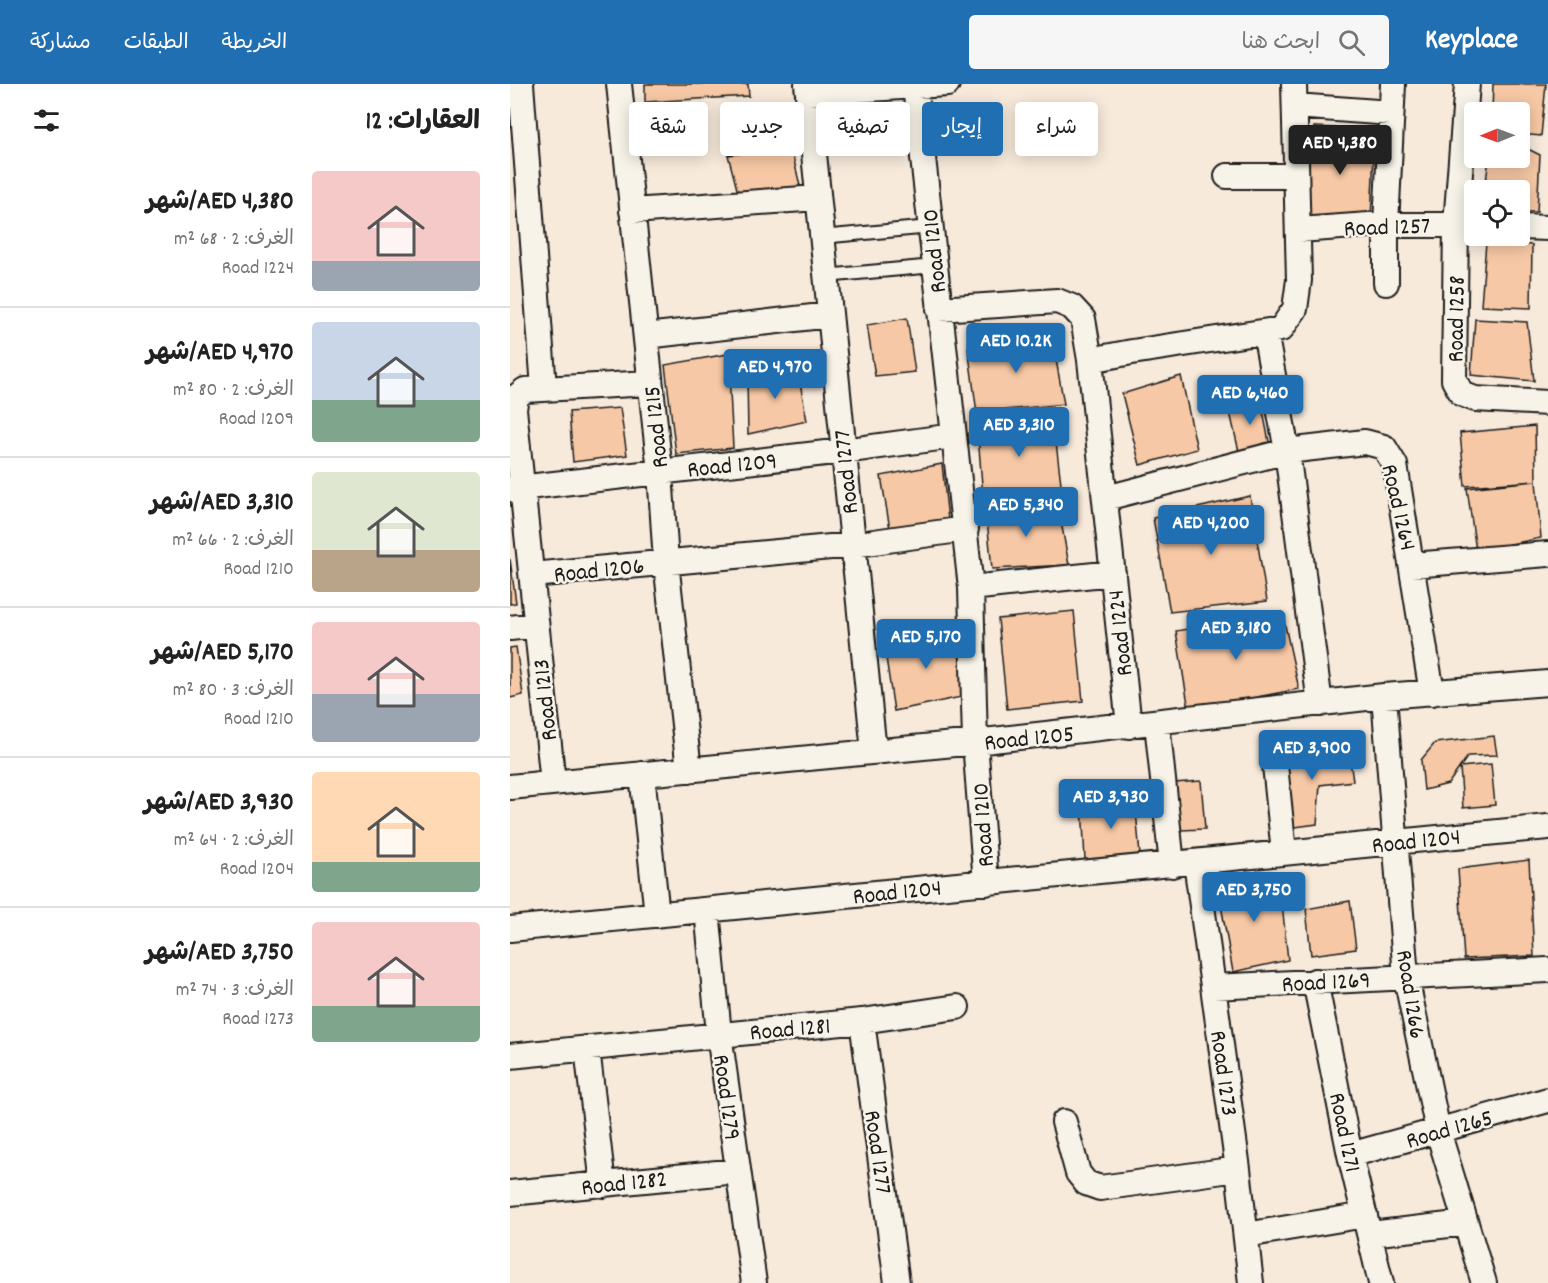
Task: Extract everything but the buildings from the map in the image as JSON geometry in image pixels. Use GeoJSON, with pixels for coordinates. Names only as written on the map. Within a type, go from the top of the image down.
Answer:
{"type":"FeatureCollection","features":[{"type":"Feature","properties":{"kind":"street"},"geometry":{"type":"LineString","coordinates":[[521,84],[519,172],[544,388]]}},
{"type":"Feature","properties":{"kind":"street","name":"Road 1215"},"geometry":{"type":"LineString","coordinates":[[619,84],[660,472],[666,562],[688,770]]}},
{"type":"Feature","properties":{"kind":"street"},"geometry":{"type":"LineString","coordinates":[[807,89],[947,84]]}},
{"type":"Feature","properties":{"kind":"street"},"geometry":{"type":"LineString","coordinates":[[1386,283],[1386,225],[1393,84]]}},
{"type":"Feature","properties":{"kind":"street","name":"Road 1258"},"geometry":{"type":"LineString","coordinates":[[1466,180],[1467,84]]}},
{"type":"Feature","properties":{"kind":"street","name":"Road 1210"},"geometry":{"type":"LineString","coordinates":[[915,86],[966,529],[971,588],[975,742],[986,883]]}},
{"type":"Feature","properties":{"kind":"street","name":"Road 1277"},"geometry":{"type":"LineString","coordinates":[[807,89],[874,752]]}},
{"type":"Feature","properties":{"kind":"street"},"geometry":{"type":"LineString","coordinates":[[1090,360],[1281,329],[1295,309],[1299,280],[1294,95],[1391,113]]}},
{"type":"Feature","properties":{"kind":"street"},"geometry":{"type":"LineString","coordinates":[[1227,176],[1285,176],[1296,179]]}},
{"type":"Feature","properties":{"kind":"street"},"geometry":{"type":"LineString","coordinates":[[632,211],[818,198]]}},
{"type":"Feature","properties":{"kind":"street","name":"Road 1257"},"geometry":{"type":"LineString","coordinates":[[1299,230],[1386,225],[1464,224]]}},
{"type":"Feature","properties":{"kind":"street"},"geometry":{"type":"LineString","coordinates":[[1530,227],[1548,228]]}},
{"type":"Feature","properties":{"kind":"street","name":"Road 1258"},"geometry":{"type":"LineString","coordinates":[[1464,238],[1454,380],[1462,394],[1475,399],[1548,403]]}},
{"type":"Feature","properties":{"kind":"street","name":"Road 1224"},"geometry":{"type":"LineString","coordinates":[[939,309],[1064,304],[1083,319],[1106,498],[1129,726]]}},
{"type":"Feature","properties":{"kind":"street"},"geometry":{"type":"LineString","coordinates":[[646,336],[830,315]]}},
{"type":"Feature","properties":{"kind":"street"},"geometry":{"type":"LineString","coordinates":[[1264,332],[1287,451],[1320,704]]}},
{"type":"Feature","properties":{"kind":"street","name":"Road 1213"},"geometry":{"type":"LineString","coordinates":[[553,783],[532,575],[516,488],[513,409],[516,397],[525,390],[650,383]]}},
{"type":"Feature","properties":{"kind":"street","name":"Road 1209"},"geometry":{"type":"LineString","coordinates":[[516,488],[843,451],[954,436]]}},
{"type":"Feature","properties":{"kind":"street","name":"Road 1264"},"geometry":{"type":"LineString","coordinates":[[1106,498],[1287,451],[1365,442],[1384,447],[1395,465],[1432,693]]}},
{"type":"Feature","properties":{"kind":"street","name":"Road 1206"},"geometry":{"type":"LineString","coordinates":[[532,575],[852,545],[966,529]]}},
{"type":"Feature","properties":{"kind":"street","name":"Road 1264"},"geometry":{"type":"LineString","coordinates":[[1412,565],[1548,554]]}},
{"type":"Feature","properties":{"kind":"street"},"geometry":{"type":"LineString","coordinates":[[971,588],[1113,573]]}},
{"type":"Feature","properties":{"kind":"street"},"geometry":{"type":"LineString","coordinates":[[510,628],[536,625]]}},
{"type":"Feature","properties":{"kind":"street","name":"Road 1205"},"geometry":{"type":"LineString","coordinates":[[510,787],[1129,726],[1384,696],[1548,683]]}},
{"type":"Feature","properties":{"kind":"street","name":"Road 1266"},"geometry":{"type":"LineString","coordinates":[[1384,696],[1406,977],[1438,1131],[1484,1283]]}},
{"type":"Feature","properties":{"kind":"street","name":"Road 1273"},"geometry":{"type":"LineString","coordinates":[[1157,723],[1184,864],[1213,987],[1251,1283]]}},
{"type":"Feature","properties":{"kind":"street"},"geometry":{"type":"LineString","coordinates":[[1274,755],[1284,853]]}},
{"type":"Feature","properties":{"kind":"street"},"geometry":{"type":"LineString","coordinates":[[642,774],[657,915]]}},
{"type":"Feature","properties":{"kind":"street","name":"Road 1204"},"geometry":{"type":"LineString","coordinates":[[510,929],[1548,827]]}},
{"type":"Feature","properties":{"kind":"street","name":"Road 1279"},"geometry":{"type":"LineString","coordinates":[[707,910],[719,1034],[754,1283]]}},
{"type":"Feature","properties":{"kind":"street","name":"Road 1269"},"geometry":{"type":"LineString","coordinates":[[1213,987],[1548,970]]}},
{"type":"Feature","properties":{"kind":"street","name":"Road 1271"},"geometry":{"type":"LineString","coordinates":[[1315,981],[1350,1155],[1381,1283]]}},
{"type":"Feature","properties":{"kind":"street","name":"Road 1281"},"geometry":{"type":"LineString","coordinates":[[510,1056],[862,1021],[957,1007]]}},
{"type":"Feature","properties":{"kind":"street","name":"Road 1277"},"geometry":{"type":"LineString","coordinates":[[862,1021],[897,1283]]}},
{"type":"Feature","properties":{"kind":"street"},"geometry":{"type":"LineString","coordinates":[[587,1047],[603,1185]]}},
{"type":"Feature","properties":{"kind":"street","name":"Road 1265"},"geometry":{"type":"LineString","coordinates":[[1350,1155],[1548,1100]]}},
{"type":"Feature","properties":{"kind":"street"},"geometry":{"type":"LineString","coordinates":[[1064,1122],[1077,1173],[1086,1183],[1100,1188],[1238,1169]]}},
{"type":"Feature","properties":{"kind":"street","name":"Road 1282"},"geometry":{"type":"LineString","coordinates":[[510,1193],[738,1171]]}},
{"type":"Feature","properties":{"kind":"street"},"geometry":{"type":"LineString","coordinates":[[1246,1235],[1368,1225],[1466,1223]]}},
{"type":"Feature","properties":{"kind":"lane"},"geometry":{"type":"LineString","coordinates":[[821,237],[932,227]]}},
{"type":"Feature","properties":{"kind":"lane"},"geometry":{"type":"LineString","coordinates":[[825,276],[934,266]]}}]}
